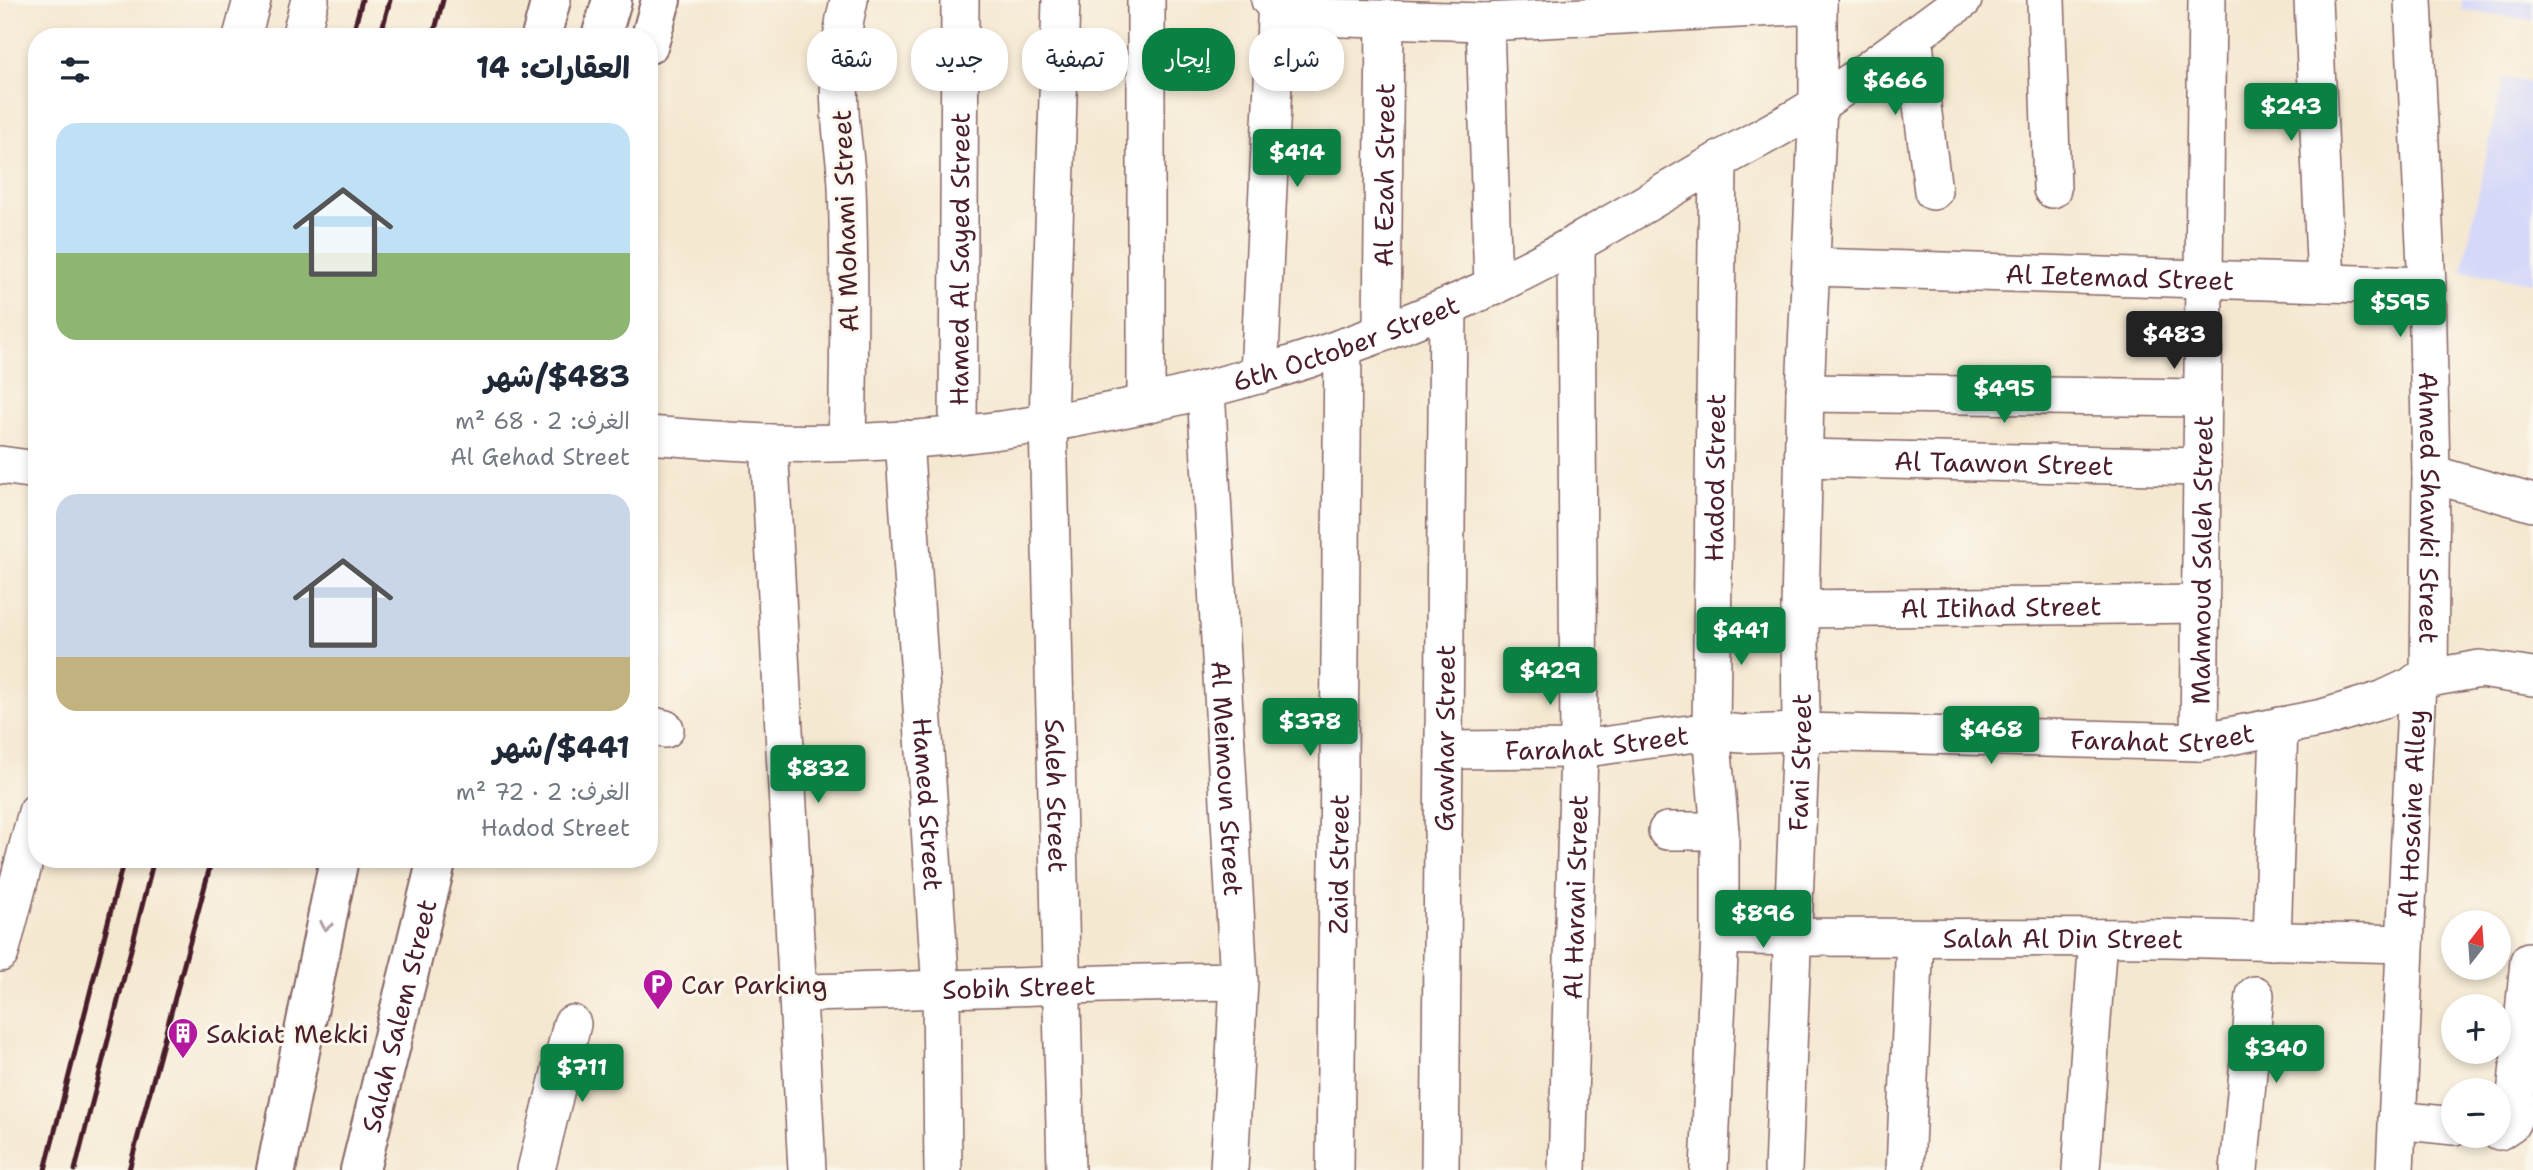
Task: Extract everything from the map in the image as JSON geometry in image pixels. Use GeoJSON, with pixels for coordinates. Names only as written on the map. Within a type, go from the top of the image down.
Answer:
{"type":"FeatureCollection","features":[{"type":"Feature","properties":{"kind":"main road"},"geometry":{"type":"LineString","coordinates":[[543,28],[551,0]]}},
{"type":"Feature","properties":{"kind":"main road"},"geometry":{"type":"LineString","coordinates":[[604,28],[612,0]]}},
{"type":"Feature","properties":{"kind":"main road"},"geometry":{"type":"LineString","coordinates":[[654,28],[662,0]]}},
{"type":"Feature","properties":{"kind":"main road"},"geometry":{"type":"LineString","coordinates":[[276,1170],[338,868]]}},
{"type":"Feature","properties":{"kind":"main road","name":"Salah Salem Street"},"geometry":{"type":"LineString","coordinates":[[360,1170],[435,868]]}},
{"type":"Feature","properties":{"kind":"street"},"geometry":{"type":"LineString","coordinates":[[244,28],[251,0]]}},
{"type":"Feature","properties":{"kind":"street"},"geometry":{"type":"LineString","coordinates":[[302,28],[310,0]]}},
{"type":"Feature","properties":{"kind":"street","name":"Al Mohami Street"},"geometry":{"type":"LineString","coordinates":[[847,442],[849,251],[846,159],[840,112],[840,65],[844,18],[849,0]]}},
{"type":"Feature","properties":{"kind":"street","name":"Hamed Al Sayed Street"},"geometry":{"type":"LineString","coordinates":[[958,434],[960,0]]}},
{"type":"Feature","properties":{"kind":"street","name":"Saleh Street"},"geometry":{"type":"LineString","coordinates":[[1061,0],[1048,422],[1066,1170]]}},
{"type":"Feature","properties":{"kind":"street"},"geometry":{"type":"LineString","coordinates":[[1146,0],[1146,404]]}},
{"type":"Feature","properties":{"kind":"street","name":"6th October Street"},"geometry":{"type":"LineString","coordinates":[[658,436],[769,443],[847,442],[958,434],[1048,422],[1146,404],[1259,375],[1343,347],[1448,307],[1576,245],[1818,105],[1921,21],[1963,0]]}},
{"type":"Feature","properties":{"kind":"street"},"geometry":{"type":"LineString","coordinates":[[2046,0],[2052,190]]}},
{"type":"Feature","properties":{"kind":"street","name":"Mahmoud Saleh Street"},"geometry":{"type":"LineString","coordinates":[[2199,742],[2207,0]]}},
{"type":"Feature","properties":{"kind":"street"},"geometry":{"type":"LineString","coordinates":[[2313,0],[2326,283]]}},
{"type":"Feature","properties":{"kind":"street","name":"Ahmed Shawki Street"},"geometry":{"type":"LineString","coordinates":[[2413,0],[2427,286],[2431,474],[2423,680]]}},
{"type":"Feature","properties":{"kind":"street"},"geometry":{"type":"LineString","coordinates":[[1275,2],[1287,11],[1310,17],[1485,22],[1558,9],[1818,3]]}},
{"type":"Feature","properties":{"kind":"street"},"geometry":{"type":"LineString","coordinates":[[1259,375],[1275,2]]}},
{"type":"Feature","properties":{"kind":"street","name":"Fani Street"},"geometry":{"type":"LineString","coordinates":[[1783,1170],[1801,732],[1800,608],[1805,393],[1818,105],[1818,3]]}},
{"type":"Feature","properties":{"kind":"street","name":"Al Ezah Street"},"geometry":{"type":"LineString","coordinates":[[1382,333],[1385,19]]}},
{"type":"Feature","properties":{"kind":"street"},"geometry":{"type":"LineString","coordinates":[[1921,21],[1933,191]]}},
{"type":"Feature","properties":{"kind":"street"},"geometry":{"type":"LineString","coordinates":[[1485,22],[1493,286]]}},
{"type":"Feature","properties":{"kind":"street","name":"Hadod Street"},"geometry":{"type":"LineString","coordinates":[[1709,1170],[1720,935],[1720,831],[1711,731],[1718,161]]}},
{"type":"Feature","properties":{"kind":"street","name":"Al Harani Street"},"geometry":{"type":"LineString","coordinates":[[1567,1170],[1579,749],[1576,245]]}},
{"type":"Feature","properties":{"kind":"street","name":"Al Ietemad Street"},"geometry":{"type":"LineString","coordinates":[[1812,267],[2427,286]]}},
{"type":"Feature","properties":{"kind":"street","name":"Gawhar Street"},"geometry":{"type":"LineString","coordinates":[[1440,1170],[1448,307]]}},
{"type":"Feature","properties":{"kind":"street","name":"Zaid Street"},"geometry":{"type":"LineString","coordinates":[[1335,1170],[1343,347]]}},
{"type":"Feature","properties":{"kind":"street","name":"Al Meimoun Street"},"geometry":{"type":"LineString","coordinates":[[1206,389],[1239,981],[1229,1170]]}},
{"type":"Feature","properties":{"kind":"street"},"geometry":{"type":"LineString","coordinates":[[1805,393],[2203,398]]}},
{"type":"Feature","properties":{"kind":"street","name":"Hamed Street"},"geometry":{"type":"LineString","coordinates":[[904,439],[941,990],[943,1170]]}},
{"type":"Feature","properties":{"kind":"street"},"geometry":{"type":"LineString","coordinates":[[769,443],[800,993],[807,1170]]}},
{"type":"Feature","properties":{"kind":"street","name":"Al Taawon Street"},"geometry":{"type":"LineString","coordinates":[[1804,458],[2202,467]]}},
{"type":"Feature","properties":{"kind":"street"},"geometry":{"type":"LineString","coordinates":[[0,466],[28,469]]}},
{"type":"Feature","properties":{"kind":"street"},"geometry":{"type":"LineString","coordinates":[[2431,474],[2533,503]]}},
{"type":"Feature","properties":{"kind":"street","name":"Al Itihad Street"},"geometry":{"type":"LineString","coordinates":[[1800,608],[2201,604]]}},
{"type":"Feature","properties":{"kind":"street","name":"Farahat Street"},"geometry":{"type":"LineString","coordinates":[[1445,750],[1579,749],[1711,731],[1742,734],[1801,732],[2199,742],[2323,718],[2382,700],[2423,680],[2480,669],[2533,677]]}},
{"type":"Feature","properties":{"kind":"street","name":"Al Hosaine Alley"},"geometry":{"type":"LineString","coordinates":[[2395,1170],[2405,944],[2423,680]]}},
{"type":"Feature","properties":{"kind":"street"},"geometry":{"type":"LineString","coordinates":[[2272,941],[2279,726]]}},
{"type":"Feature","properties":{"kind":"street"},"geometry":{"type":"LineString","coordinates":[[1667,831],[1720,831]]}},
{"type":"Feature","properties":{"kind":"street"},"geometry":{"type":"LineString","coordinates":[[0,953],[28,846]]}},
{"type":"Feature","properties":{"kind":"street","name":"Salah Al Din Street"},"geometry":{"type":"LineString","coordinates":[[1720,935],[2405,944]]}},
{"type":"Feature","properties":{"kind":"street"},"geometry":{"type":"LineString","coordinates":[[1905,1170],[1915,937]]}},
{"type":"Feature","properties":{"kind":"street"},"geometry":{"type":"LineString","coordinates":[[2081,1170],[2098,938]]}},
{"type":"Feature","properties":{"kind":"street"},"geometry":{"type":"LineString","coordinates":[[2511,1123],[2514,1116],[2529,961]]}},
{"type":"Feature","properties":{"kind":"street","name":"Sobih Street"},"geometry":{"type":"LineString","coordinates":[[800,993],[1239,981]]}},
{"type":"Feature","properties":{"kind":"street"},"geometry":{"type":"LineString","coordinates":[[2239,1170],[2255,995]]}},
{"type":"Feature","properties":{"kind":"street"},"geometry":{"type":"LineString","coordinates":[[536,1170],[572,1024]]}},
{"type":"Feature","properties":{"kind":"street"},"geometry":{"type":"LineString","coordinates":[[2397,1120],[2441,1125]]}},
{"type":"Feature","properties":{"kind":"shaded area"},"geometry":{"type":"Polygon","coordinates":[[[2462,0],[2533,0],[2533,21],[2461,10],[2462,0]]]}},
{"type":"Feature","properties":{"kind":"shaded area"},"geometry":{"type":"Polygon","coordinates":[[[2503,78],[2533,83],[2533,283],[2462,271],[2503,78]]]}},
{"type":"Feature","properties":{"kind":"railway"},"geometry":{"type":"LineString","coordinates":[[354,28],[362,0]]}},
{"type":"Feature","properties":{"kind":"railway"},"geometry":{"type":"LineString","coordinates":[[382,28],[390,0]]}},
{"type":"Feature","properties":{"kind":"railway"},"geometry":{"type":"LineString","coordinates":[[435,28],[443,0]]}},
{"type":"Feature","properties":{"kind":"railway"},"geometry":{"type":"LineString","coordinates":[[45,1170],[122,868]]}},
{"type":"Feature","properties":{"kind":"railway"},"geometry":{"type":"LineString","coordinates":[[75,1170],[152,868]]}},
{"type":"Feature","properties":{"kind":"railway"},"geometry":{"type":"LineString","coordinates":[[129,1170],[210,868]]}},
{"type":"Feature","properties":{"kind":"place","name":"Car Parking"},"geometry":{"type":"Point","coordinates":[658,1011]}},
{"type":"Feature","properties":{"kind":"place","name":"Sakiat Mekki"},"geometry":{"type":"Point","coordinates":[183,1060]}}]}
